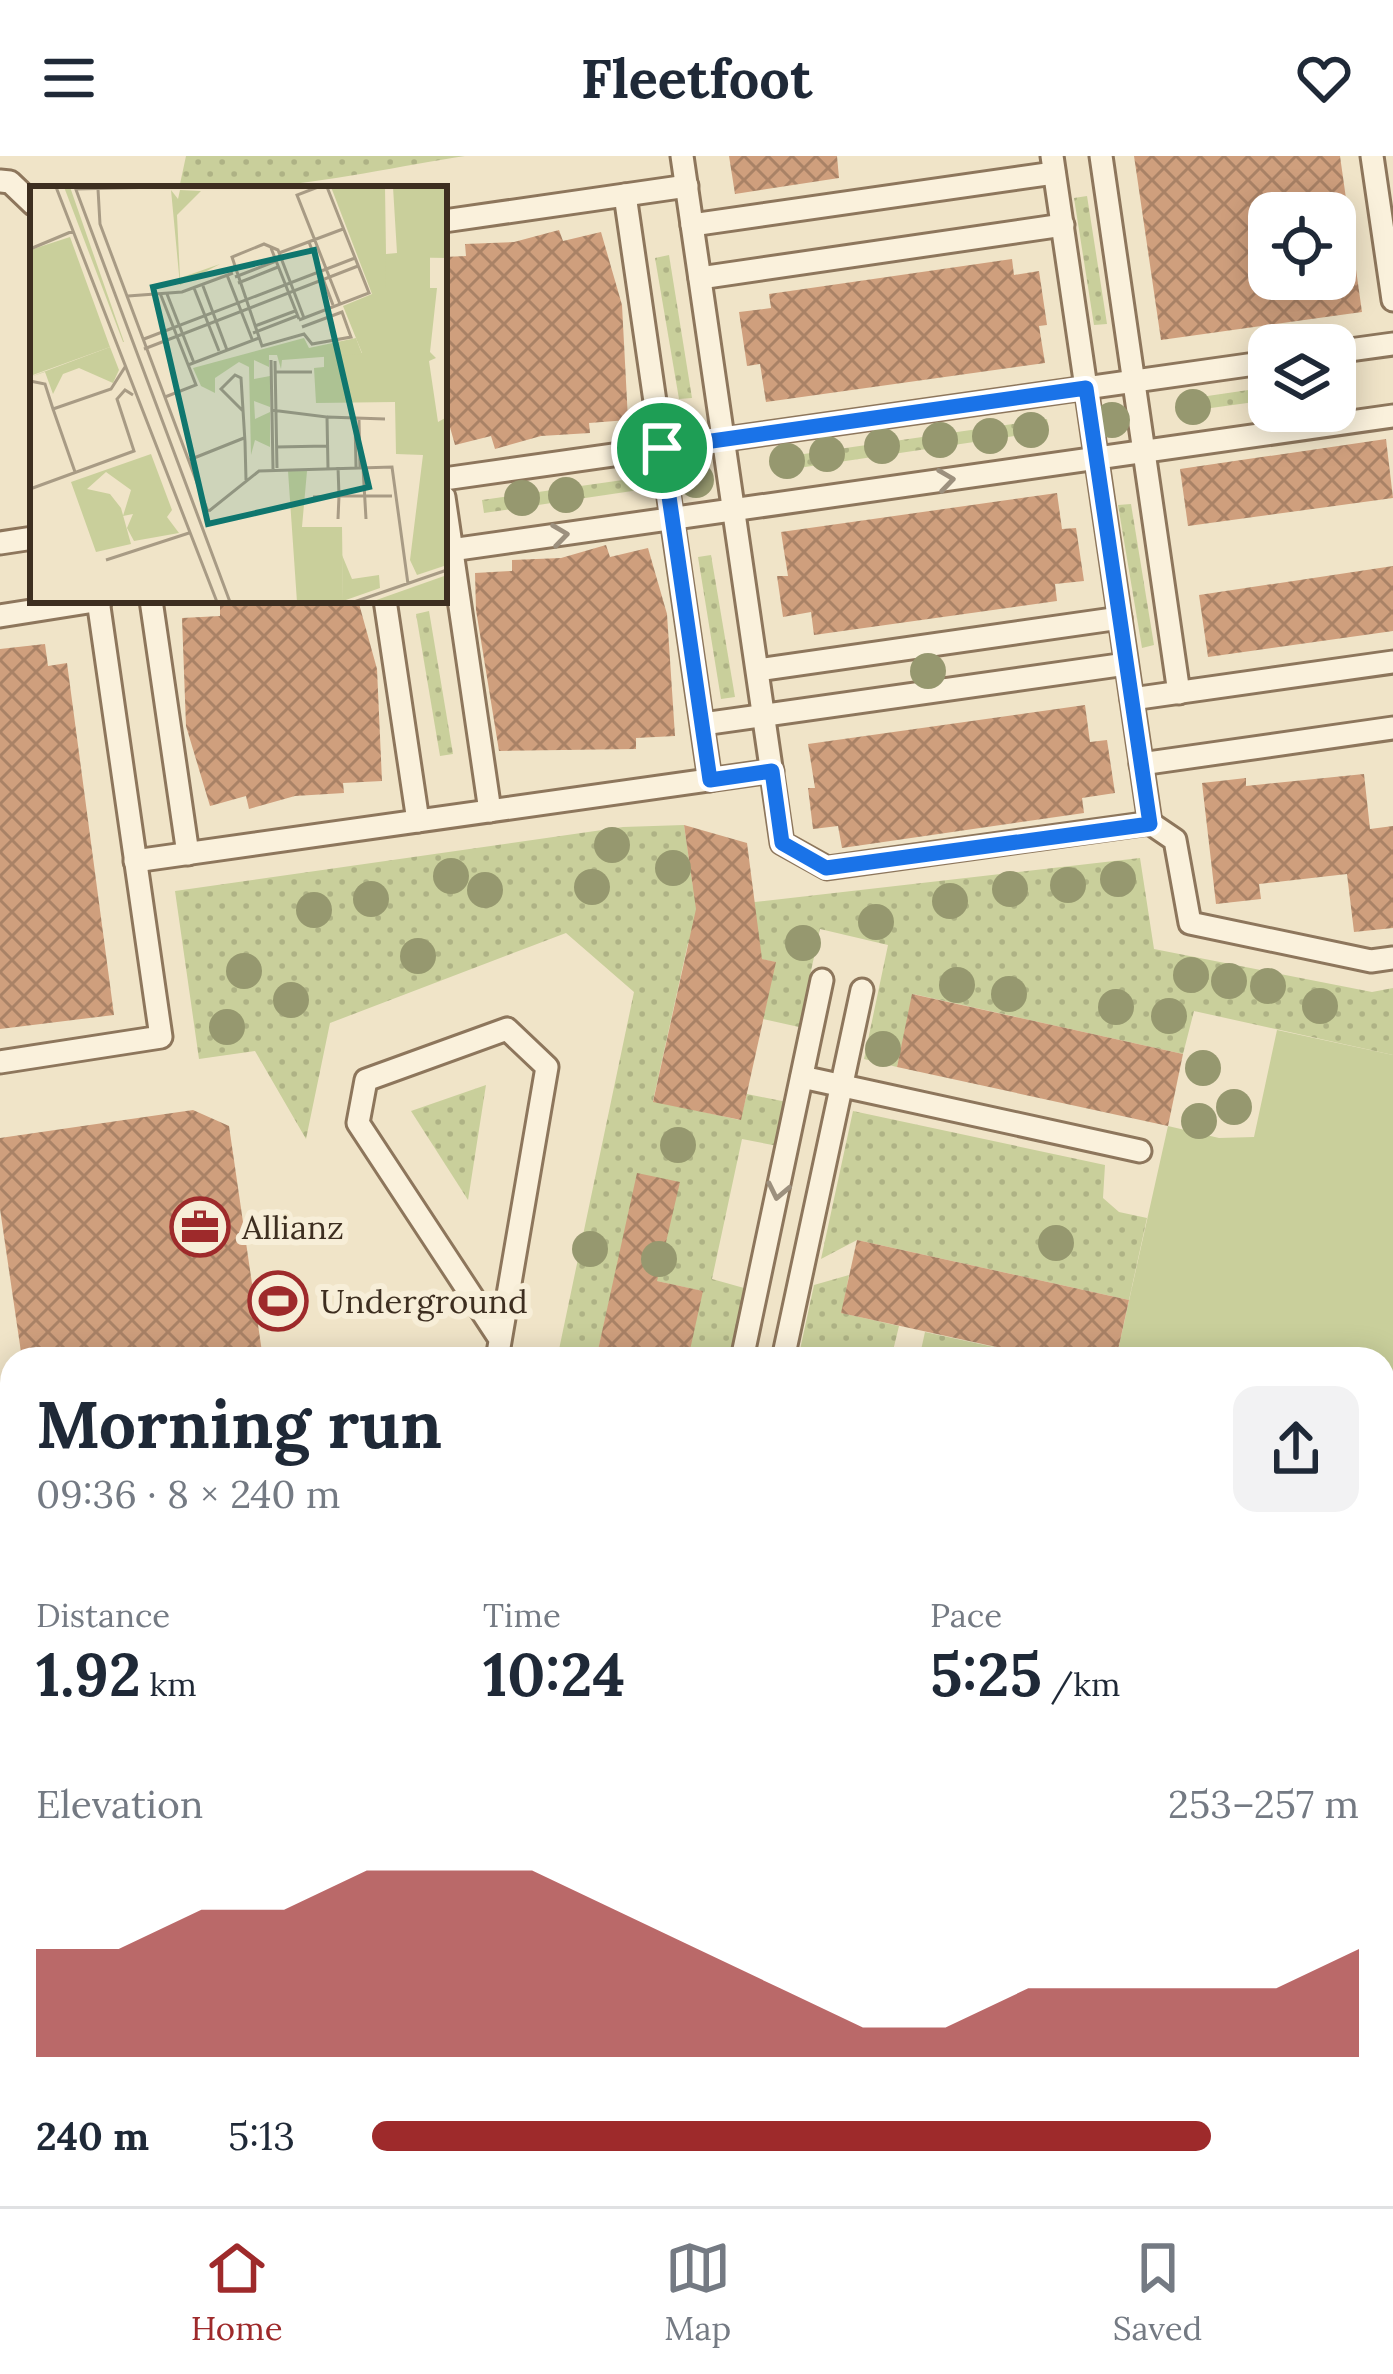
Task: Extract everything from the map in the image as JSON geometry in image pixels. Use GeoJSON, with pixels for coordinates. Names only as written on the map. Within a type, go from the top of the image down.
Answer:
{"type":"FeatureCollection","features":[{"type":"Feature","properties":{"kind":"lane"},"geometry":{"type":"LineString","coordinates":[[682,156],[782,843],[826,868],[1150,824],[1175,840],[1190,923],[1371,961],[1393,958]]}},
{"type":"Feature","properties":{"kind":"lane"},"geometry":{"type":"LineString","coordinates":[[1101,156],[1179,693]]}},
{"type":"Feature","properties":{"kind":"lane"},"geometry":{"type":"LineString","coordinates":[[1372,156],[1393,300]]}},
{"type":"Feature","properties":{"kind":"lane"},"geometry":{"type":"LineString","coordinates":[[692,225],[1053,165],[1150,824]]}},
{"type":"Feature","properties":{"kind":"lane"},"geometry":{"type":"LineString","coordinates":[[0,181],[10,182],[30,201]]}},
{"type":"Feature","properties":{"kind":"lane"},"geometry":{"type":"LineString","coordinates":[[447,221],[686,186]]}},
{"type":"Feature","properties":{"kind":"lane"},"geometry":{"type":"LineString","coordinates":[[626,195],[710,780]]}},
{"type":"Feature","properties":{"kind":"lane"},"geometry":{"type":"LineString","coordinates":[[700,278],[1063,225]]}},
{"type":"Feature","properties":{"kind":"lane"},"geometry":{"type":"LineString","coordinates":[[1356,349],[1393,344]]}},
{"type":"Feature","properties":{"kind":"lane"},"geometry":{"type":"LineString","coordinates":[[447,479],[1248,365]]}},
{"type":"Feature","properties":{"kind":"lane"},"geometry":{"type":"LineString","coordinates":[[490,811],[448,551],[1393,416]]}},
{"type":"Feature","properties":{"kind":"lane"},"geometry":{"type":"LineString","coordinates":[[0,543],[30,538]]}},
{"type":"Feature","properties":{"kind":"lane"},"geometry":{"type":"LineString","coordinates":[[0,616],[80,603]]}},
{"type":"Feature","properties":{"kind":"lane"},"geometry":{"type":"LineString","coordinates":[[0,1062],[161,1037],[99,603]]}},
{"type":"Feature","properties":{"kind":"lane"},"geometry":{"type":"LineString","coordinates":[[151,603],[188,854]]}},
{"type":"Feature","properties":{"kind":"lane"},"geometry":{"type":"LineString","coordinates":[[386,603],[418,821]]}},
{"type":"Feature","properties":{"kind":"lane"},"geometry":{"type":"LineString","coordinates":[[758,670],[1120,618]]}},
{"type":"Feature","properties":{"kind":"lane"},"geometry":{"type":"LineString","coordinates":[[1132,699],[1393,662]]}},
{"type":"Feature","properties":{"kind":"lane"},"geometry":{"type":"LineString","coordinates":[[703,724],[1126,664]]}},
{"type":"Feature","properties":{"kind":"lane"},"geometry":{"type":"LineString","coordinates":[[1141,764],[1393,728]]}},
{"type":"Feature","properties":{"kind":"lane"},"geometry":{"type":"LineString","coordinates":[[136,861],[772,771]]}},
{"type":"Feature","properties":{"kind":"lane"},"geometry":{"type":"LineString","coordinates":[[745,1347],[823,980]]}},
{"type":"Feature","properties":{"kind":"lane"},"geometry":{"type":"LineString","coordinates":[[786,1347],[862,990]]}},
{"type":"Feature","properties":{"kind":"lane"},"geometry":{"type":"LineString","coordinates":[[498,1347],[358,1123],[366,1079],[507,1029],[547,1067],[499,1347]]}},
{"type":"Feature","properties":{"kind":"lane"},"geometry":{"type":"LineString","coordinates":[[802,1077],[1140,1151]]}},
{"type":"Feature","properties":{"kind":"green space"},"geometry":{"type":"Polygon","coordinates":[[[186,156],[465,156],[283,185],[180,184],[186,156]]]}},
{"type":"Feature","properties":{"kind":"green space"},"geometry":{"type":"Polygon","coordinates":[[[1087,196],[1107,324],[1094,325],[1074,198],[1087,196]]]}},
{"type":"Feature","properties":{"kind":"green space"},"geometry":{"type":"Polygon","coordinates":[[[669,255],[692,398],[679,399],[655,258],[669,255]]]}},
{"type":"Feature","properties":{"kind":"green space"},"geometry":{"type":"Polygon","coordinates":[[[1248,390],[1248,403],[1182,412],[1180,400],[1248,390]]]}},
{"type":"Feature","properties":{"kind":"green space"},"geometry":{"type":"Polygon","coordinates":[[[1047,419],[1049,431],[778,471],[776,458],[1047,419]]]}},
{"type":"Feature","properties":{"kind":"green space"},"geometry":{"type":"Polygon","coordinates":[[[637,478],[639,490],[484,513],[482,500],[637,478]]]}},
{"type":"Feature","properties":{"kind":"green space"},"geometry":{"type":"Polygon","coordinates":[[[1131,504],[1154,645],[1142,648],[1118,505],[1131,504]]]}},
{"type":"Feature","properties":{"kind":"green space"},"geometry":{"type":"Polygon","coordinates":[[[711,555],[735,697],[721,699],[698,557],[711,555]]]}},
{"type":"Feature","properties":{"kind":"green space"},"geometry":{"type":"Polygon","coordinates":[[[429,611],[453,754],[440,756],[416,614],[429,611]]]}},
{"type":"Feature","properties":{"kind":"green space"},"geometry":{"type":"Polygon","coordinates":[[[684,825],[693,887],[755,902],[1140,858],[1154,949],[1372,992],[1393,988],[1393,1055],[1194,1011],[1183,1054],[913,994],[897,1067],[864,1059],[888,945],[820,929],[799,1027],[763,1019],[775,962],[688,943],[653,1101],[740,1120],[747,1094],[787,1102],[778,1146],[742,1139],[712,1279],[744,1288],[732,1347],[690,1347],[702,1291],[616,1272],[599,1347],[560,1347],[634,992],[566,933],[330,1023],[306,1139],[255,1051],[199,1059],[175,891],[623,827],[684,825]]]}},
{"type":"Feature","properties":{"kind":"green space"},"geometry":{"type":"Polygon","coordinates":[[[1277,1030],[1393,1055],[1393,1347],[1119,1347],[1168,1126],[1219,1138],[1254,1137],[1277,1030]]]}},
{"type":"Feature","properties":{"kind":"green space"},"geometry":{"type":"Polygon","coordinates":[[[486,1085],[468,1200],[411,1111],[486,1085]]]}},
{"type":"Feature","properties":{"kind":"green space"},"geometry":{"type":"Polygon","coordinates":[[[853,1111],[1105,1165],[1103,1198],[1119,1212],[1147,1218],[1129,1300],[857,1240],[821,1259],[853,1111]]]}},
{"type":"Feature","properties":{"kind":"green space"},"geometry":{"type":"Polygon","coordinates":[[[849,1275],[842,1313],[899,1326],[894,1347],[801,1347],[814,1285],[849,1275]]]}},
{"type":"Feature","properties":{"kind":"green space"},"geometry":{"type":"Polygon","coordinates":[[[925,1332],[994,1347],[922,1347],[925,1332]]]}},
{"type":"Feature","properties":{"kind":"building"},"geometry":{"type":"Polygon","coordinates":[[[729,156],[837,156],[839,178],[735,194],[729,156]]]}},
{"type":"Feature","properties":{"kind":"building"},"geometry":{"type":"Polygon","coordinates":[[[1134,156],[1340,156],[1345,192],[1248,192],[1248,300],[1356,300],[1356,269],[1362,312],[1248,324],[1248,328],[1161,340],[1134,156]]]}},
{"type":"Feature","properties":{"kind":"building"},"geometry":{"type":"Polygon","coordinates":[[[559,230],[563,241],[601,232],[622,305],[628,420],[589,423],[590,433],[541,436],[495,449],[491,436],[455,445],[447,417],[447,257],[466,256],[465,244],[514,242],[559,230]]]}},
{"type":"Feature","properties":{"kind":"building"},"geometry":{"type":"Polygon","coordinates":[[[1012,259],[1014,275],[1039,271],[1047,325],[1039,326],[1045,363],[766,402],[760,364],[747,366],[739,312],[771,308],[769,294],[1012,259]]]}},
{"type":"Feature","properties":{"kind":"building"},"geometry":{"type":"Polygon","coordinates":[[[1386,439],[1393,498],[1188,526],[1180,469],[1386,439]]]}},
{"type":"Feature","properties":{"kind":"building"},"geometry":{"type":"Polygon","coordinates":[[[1057,493],[1062,529],[1076,528],[1084,581],[1055,584],[1057,601],[814,635],[811,612],[783,617],[777,576],[788,576],[781,532],[1057,493]]]}},
{"type":"Feature","properties":{"kind":"building"},"geometry":{"type":"Polygon","coordinates":[[[606,545],[610,557],[648,548],[667,614],[675,736],[636,738],[636,749],[499,751],[476,610],[475,573],[512,571],[512,560],[561,558],[606,545]]]}},
{"type":"Feature","properties":{"kind":"building"},"geometry":{"type":"Polygon","coordinates":[[[1393,566],[1393,631],[1208,657],[1199,595],[1393,566]]]}},
{"type":"Feature","properties":{"kind":"building"},"geometry":{"type":"Polygon","coordinates":[[[359,603],[377,669],[382,781],[343,783],[344,793],[295,796],[249,809],[246,796],[210,806],[186,726],[182,618],[220,616],[220,605],[359,603]]]}},
{"type":"Feature","properties":{"kind":"building"},"geometry":{"type":"Polygon","coordinates":[[[45,644],[48,666],[67,663],[114,1015],[0,1029],[0,649],[45,644]]]}},
{"type":"Feature","properties":{"kind":"building"},"geometry":{"type":"Polygon","coordinates":[[[1085,705],[1090,742],[1107,740],[1115,793],[1082,798],[1084,813],[842,848],[838,826],[813,829],[808,788],[815,788],[808,744],[1085,705]]]}},
{"type":"Feature","properties":{"kind":"building"},"geometry":{"type":"Polygon","coordinates":[[[1364,774],[1370,829],[1393,826],[1393,928],[1354,932],[1347,874],[1259,884],[1261,899],[1216,904],[1202,783],[1246,778],[1246,786],[1364,774]]]}},
{"type":"Feature","properties":{"kind":"building"},"geometry":{"type":"Polygon","coordinates":[[[684,825],[747,843],[762,959],[776,962],[741,1120],[653,1102],[696,909],[684,825]]]}},
{"type":"Feature","properties":{"kind":"building"},"geometry":{"type":"Polygon","coordinates":[[[912,994],[1183,1054],[1168,1126],[897,1067],[912,994]]]}},
{"type":"Feature","properties":{"kind":"building"},"geometry":{"type":"Polygon","coordinates":[[[193,1110],[229,1126],[261,1347],[20,1347],[0,1209],[0,1138],[193,1110]]]}},
{"type":"Feature","properties":{"kind":"building"},"geometry":{"type":"Polygon","coordinates":[[[637,1173],[680,1182],[657,1281],[703,1291],[691,1347],[599,1347],[637,1173]]]}},
{"type":"Feature","properties":{"kind":"building"},"geometry":{"type":"Polygon","coordinates":[[[857,1240],[1129,1300],[1119,1347],[996,1347],[841,1313],[857,1240]]]}},
{"type":"Feature","properties":{"kind":"place","name":"Allianz"},"geometry":{"type":"Point","coordinates":[200,1227]}},
{"type":"Feature","properties":{"kind":"place","name":"Underground"},"geometry":{"type":"Point","coordinates":[278,1301]}},
{"type":"Feature","properties":{"kind":"route"},"geometry":{"type":"LineString","coordinates":[[1086,388],[1150,824],[826,868],[782,843],[772,771],[710,780],[662,448],[1086,388]]}}]}
